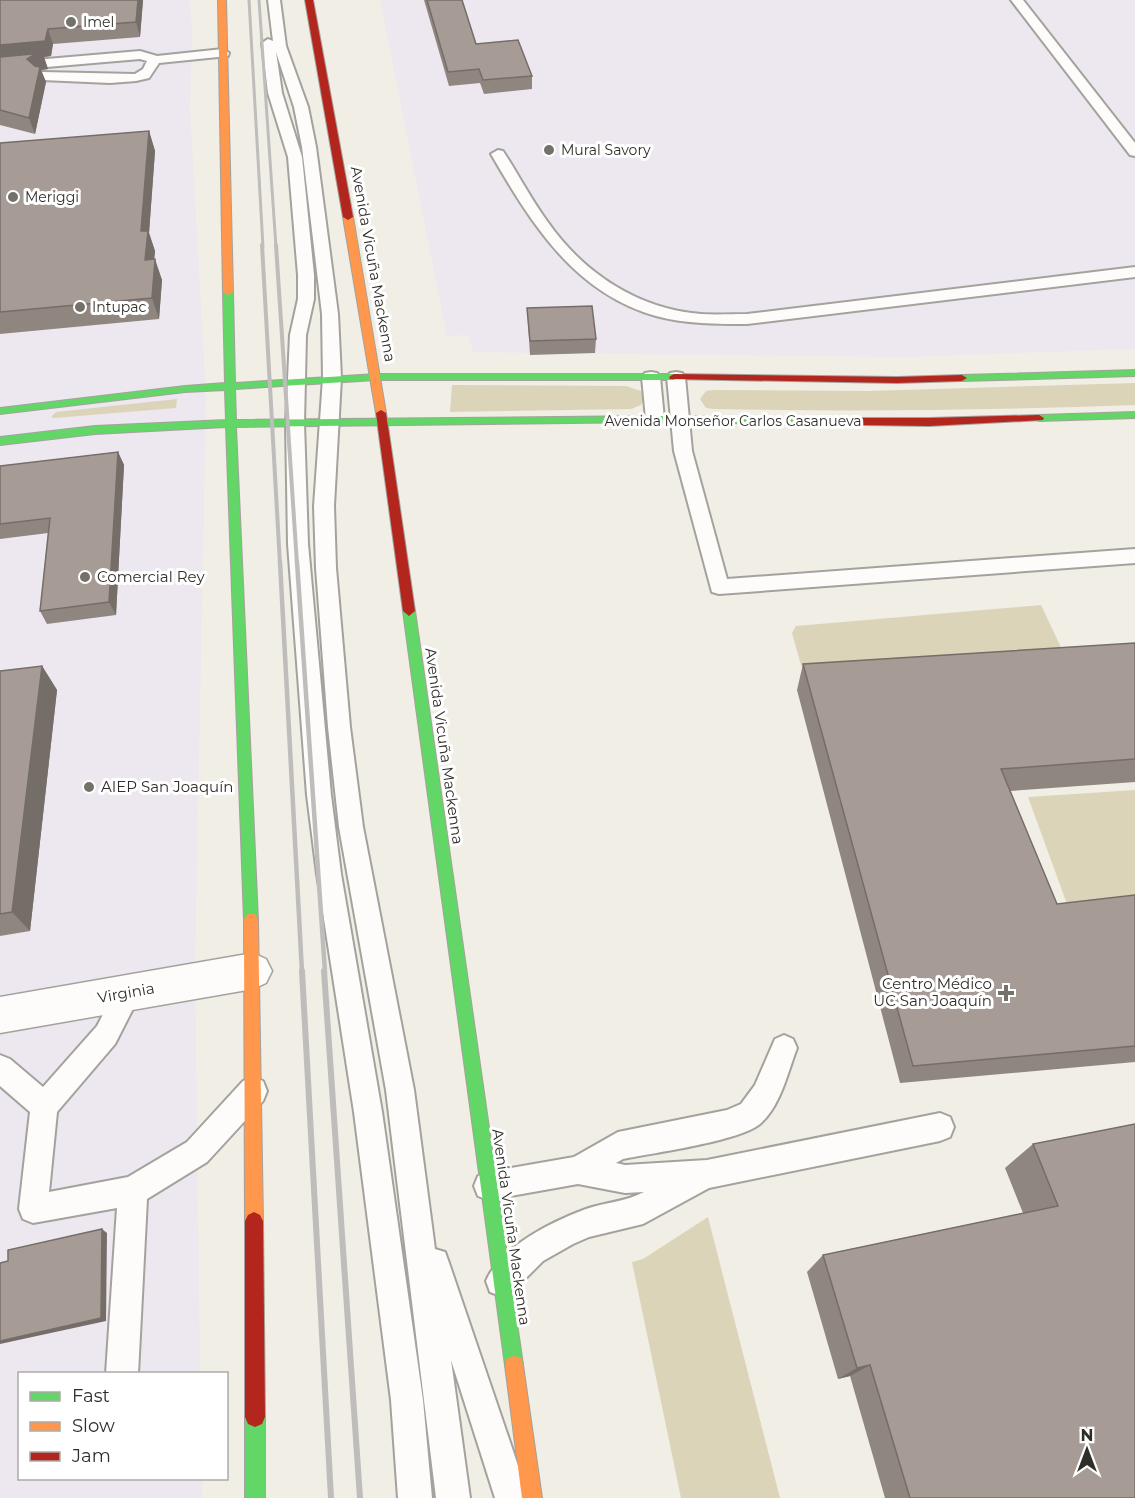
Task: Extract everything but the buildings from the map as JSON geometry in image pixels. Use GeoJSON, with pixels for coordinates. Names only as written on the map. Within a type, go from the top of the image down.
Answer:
{"type":"FeatureCollection","features":[{"type":"Feature","properties":{"kind":"main road"},"geometry":{"type":"LineString","coordinates":[[222,0],[231,423],[253,971],[255,1498]]}},
{"type":"Feature","properties":{"kind":"main road","name":"Avenida Vicuña Mackenna"},"geometry":{"type":"LineString","coordinates":[[309,0],[376,376],[532,1498]]}},
{"type":"Feature","properties":{"kind":"main road"},"geometry":{"type":"LineString","coordinates":[[0,411],[185,389],[376,376],[651,376],[897,380],[1135,373]]}},
{"type":"Feature","properties":{"kind":"main road","name":"Avenida Monseñor Carlos Casanueva"},"geometry":{"type":"LineString","coordinates":[[0,441],[95,430],[231,423],[655,419],[929,422],[1135,415]]}},
{"type":"Feature","properties":{"kind":"street","name":"Virginia"},"geometry":{"type":"LineString","coordinates":[[0,1015],[253,971]]}},
{"type":"Feature","properties":{"kind":"lane"},"geometry":{"type":"LineString","coordinates":[[263,0],[272,78],[295,157],[306,275],[306,299],[298,335],[295,423],[298,543],[319,795],[329,874],[370,1124],[407,1400],[415,1498]]}},
{"type":"Feature","properties":{"kind":"lane"},"geometry":{"type":"LineString","coordinates":[[274,0],[280,46],[300,107],[309,147],[330,315],[331,423],[324,506],[326,568],[339,727],[351,827],[400,1090],[453,1498]]}},
{"type":"Feature","properties":{"kind":"lane"},"geometry":{"type":"LineString","coordinates":[[1017,0],[1135,152]]}},
{"type":"Feature","properties":{"kind":"lane"},"geometry":{"type":"LineString","coordinates":[[0,67],[140,56],[149,56],[154,60],[223,53]]}},
{"type":"Feature","properties":{"kind":"lane"},"geometry":{"type":"LineString","coordinates":[[0,75],[126,78],[143,76],[150,70],[154,60]]}},
{"type":"Feature","properties":{"kind":"lane"},"geometry":{"type":"LineString","coordinates":[[498,154],[524,201],[555,241],[592,280],[637,305],[679,316],[724,320],[747,319],[1135,272]]}},
{"type":"Feature","properties":{"kind":"lane"},"geometry":{"type":"LineString","coordinates":[[651,376],[655,419]]}},
{"type":"Feature","properties":{"kind":"lane"},"geometry":{"type":"LineString","coordinates":[[676,377],[683,451],[719,587],[1135,556]]}},
{"type":"Feature","properties":{"kind":"lane"},"geometry":{"type":"LineString","coordinates":[[128,993],[106,1035],[44,1106],[33,1209],[133,1191],[197,1152],[254,1090]]}},
{"type":"Feature","properties":{"kind":"lane"},"geometry":{"type":"LineString","coordinates":[[578,1170],[618,1146],[728,1124],[751,1114],[765,1095],[784,1048]]}},
{"type":"Feature","properties":{"kind":"lane"},"geometry":{"type":"LineString","coordinates":[[0,1068],[44,1106]]}},
{"type":"Feature","properties":{"kind":"lane"},"geometry":{"type":"LineString","coordinates":[[488,1186],[578,1170],[626,1179],[707,1174],[940,1128]]}},
{"type":"Feature","properties":{"kind":"lane"},"geometry":{"type":"LineString","coordinates":[[501,1281],[533,1251],[563,1233],[588,1223],[633,1214],[707,1174]]}},
{"type":"Feature","properties":{"kind":"lane"},"geometry":{"type":"LineString","coordinates":[[122,1372],[133,1191]]}},
{"type":"Feature","properties":{"kind":"lane"},"geometry":{"type":"LineString","coordinates":[[418,1215],[512,1498]]}},
{"type":"Feature","properties":{"kind":"lane"},"geometry":{"type":"LineString","coordinates":[[228,1436],[255,1449]]}},
{"type":"Feature","properties":{"kind":"shaded area"},"geometry":{"type":"Polygon","coordinates":[[[0,0],[190,0],[192,32],[190,109],[206,398],[195,967],[200,1372],[18,1372],[18,1480],[202,1480],[202,1498],[0,1498],[0,0]]]}},
{"type":"Feature","properties":{"kind":"shaded area"},"geometry":{"type":"Polygon","coordinates":[[[380,0],[1135,0],[1135,349],[904,357],[473,352],[468,335],[447,336],[380,0]]]}},
{"type":"Feature","properties":{"kind":"shaded area"},"geometry":{"type":"Polygon","coordinates":[[[1135,383],[1135,405],[924,410],[766,410],[706,408],[700,399],[706,391],[713,390],[868,391],[1135,383]]]}},
{"type":"Feature","properties":{"kind":"shaded area"},"geometry":{"type":"Polygon","coordinates":[[[452,385],[626,386],[641,391],[644,398],[641,405],[631,409],[450,412],[452,385]]]}},
{"type":"Feature","properties":{"kind":"shaded area"},"geometry":{"type":"Polygon","coordinates":[[[177,399],[176,408],[51,417],[56,412],[177,399]]]}},
{"type":"Feature","properties":{"kind":"shaded area"},"geometry":{"type":"Polygon","coordinates":[[[1041,605],[1068,662],[806,683],[792,633],[796,626],[1041,605]]]}},
{"type":"Feature","properties":{"kind":"shaded area"},"geometry":{"type":"Polygon","coordinates":[[[1135,790],[1135,910],[1071,915],[1028,797],[1135,790]]]}},
{"type":"Feature","properties":{"kind":"shaded area"},"geometry":{"type":"Polygon","coordinates":[[[708,1217],[780,1498],[681,1498],[632,1262],[643,1259],[708,1217]]]}},
{"type":"Feature","properties":{"kind":"railway"},"geometry":{"type":"LineString","coordinates":[[249,0],[263,247]]}},
{"type":"Feature","properties":{"kind":"railway"},"geometry":{"type":"LineString","coordinates":[[259,0],[276,247]]}},
{"type":"Feature","properties":{"kind":"railway"},"geometry":{"type":"LineString","coordinates":[[262,245],[280,564]]}},
{"type":"Feature","properties":{"kind":"railway"},"geometry":{"type":"LineString","coordinates":[[276,245],[297,564]]}},
{"type":"Feature","properties":{"kind":"railway"},"geometry":{"type":"LineString","coordinates":[[280,562],[302,972]]}},
{"type":"Feature","properties":{"kind":"railway"},"geometry":{"type":"LineString","coordinates":[[297,562],[325,972]]}},
{"type":"Feature","properties":{"kind":"railway"},"geometry":{"type":"LineString","coordinates":[[302,971],[331,1498]]}},
{"type":"Feature","properties":{"kind":"railway"},"geometry":{"type":"LineString","coordinates":[[324,971],[360,1498]]}},
{"type":"Feature","properties":{"kind":"traffic: fast"},"geometry":{"type":"LineString","coordinates":[[228,292],[232,470],[251,920]]}},
{"type":"Feature","properties":{"kind":"traffic: fast"},"geometry":{"type":"LineString","coordinates":[[962,378],[1135,373]]}},
{"type":"Feature","properties":{"kind":"traffic: fast"},"geometry":{"type":"LineString","coordinates":[[0,411],[185,389],[376,377],[674,377]]}},
{"type":"Feature","properties":{"kind":"traffic: fast"},"geometry":{"type":"LineString","coordinates":[[1039,418],[1135,415]]}},
{"type":"Feature","properties":{"kind":"traffic: fast"},"geometry":{"type":"LineString","coordinates":[[0,441],[95,430],[184,424],[655,419],[798,421]]}},
{"type":"Feature","properties":{"kind":"traffic: fast"},"geometry":{"type":"LineString","coordinates":[[409,611],[514,1365]]}},
{"type":"Feature","properties":{"kind":"traffic: fast"},"geometry":{"type":"LineString","coordinates":[[255,1417],[255,1498]]}},
{"type":"Feature","properties":{"kind":"traffic: slow"},"geometry":{"type":"LineString","coordinates":[[222,0],[228,292]]}},
{"type":"Feature","properties":{"kind":"traffic: slow"},"geometry":{"type":"LineString","coordinates":[[348,217],[381,413]]}},
{"type":"Feature","properties":{"kind":"traffic: slow"},"geometry":{"type":"LineString","coordinates":[[251,920],[254,1221]]}},
{"type":"Feature","properties":{"kind":"traffic: slow"},"geometry":{"type":"LineString","coordinates":[[514,1365],[532,1498]]}},
{"type":"Feature","properties":{"kind":"traffic: jam"},"geometry":{"type":"LineString","coordinates":[[309,0],[348,217]]}},
{"type":"Feature","properties":{"kind":"traffic: jam"},"geometry":{"type":"LineString","coordinates":[[674,377],[897,380],[962,378]]}},
{"type":"Feature","properties":{"kind":"traffic: jam"},"geometry":{"type":"LineString","coordinates":[[381,413],[409,611]]}},
{"type":"Feature","properties":{"kind":"traffic: jam"},"geometry":{"type":"LineString","coordinates":[[798,421],[929,422],[1039,418]]}},
{"type":"Feature","properties":{"kind":"traffic: jam"},"geometry":{"type":"LineString","coordinates":[[254,1221],[255,1417]]}},
{"type":"Feature","properties":{"kind":"place","name":"Imel"},"geometry":{"type":"Point","coordinates":[71,22]}},
{"type":"Feature","properties":{"kind":"place","name":"Mural Savory"},"geometry":{"type":"Point","coordinates":[549,150]}},
{"type":"Feature","properties":{"kind":"place","name":"Meriggi"},"geometry":{"type":"Point","coordinates":[13,197]}},
{"type":"Feature","properties":{"kind":"place","name":"Intupac"},"geometry":{"type":"Point","coordinates":[80,307]}},
{"type":"Feature","properties":{"kind":"place","name":"Comercial Rey"},"geometry":{"type":"Point","coordinates":[85,577]}},
{"type":"Feature","properties":{"kind":"place","name":"AIEP San Joaquín"},"geometry":{"type":"Point","coordinates":[89,787]}},
{"type":"Feature","properties":{"kind":"place","name":"Centro Médico UC San Joaquín"},"geometry":{"type":"Point","coordinates":[1006,993]}}]}
